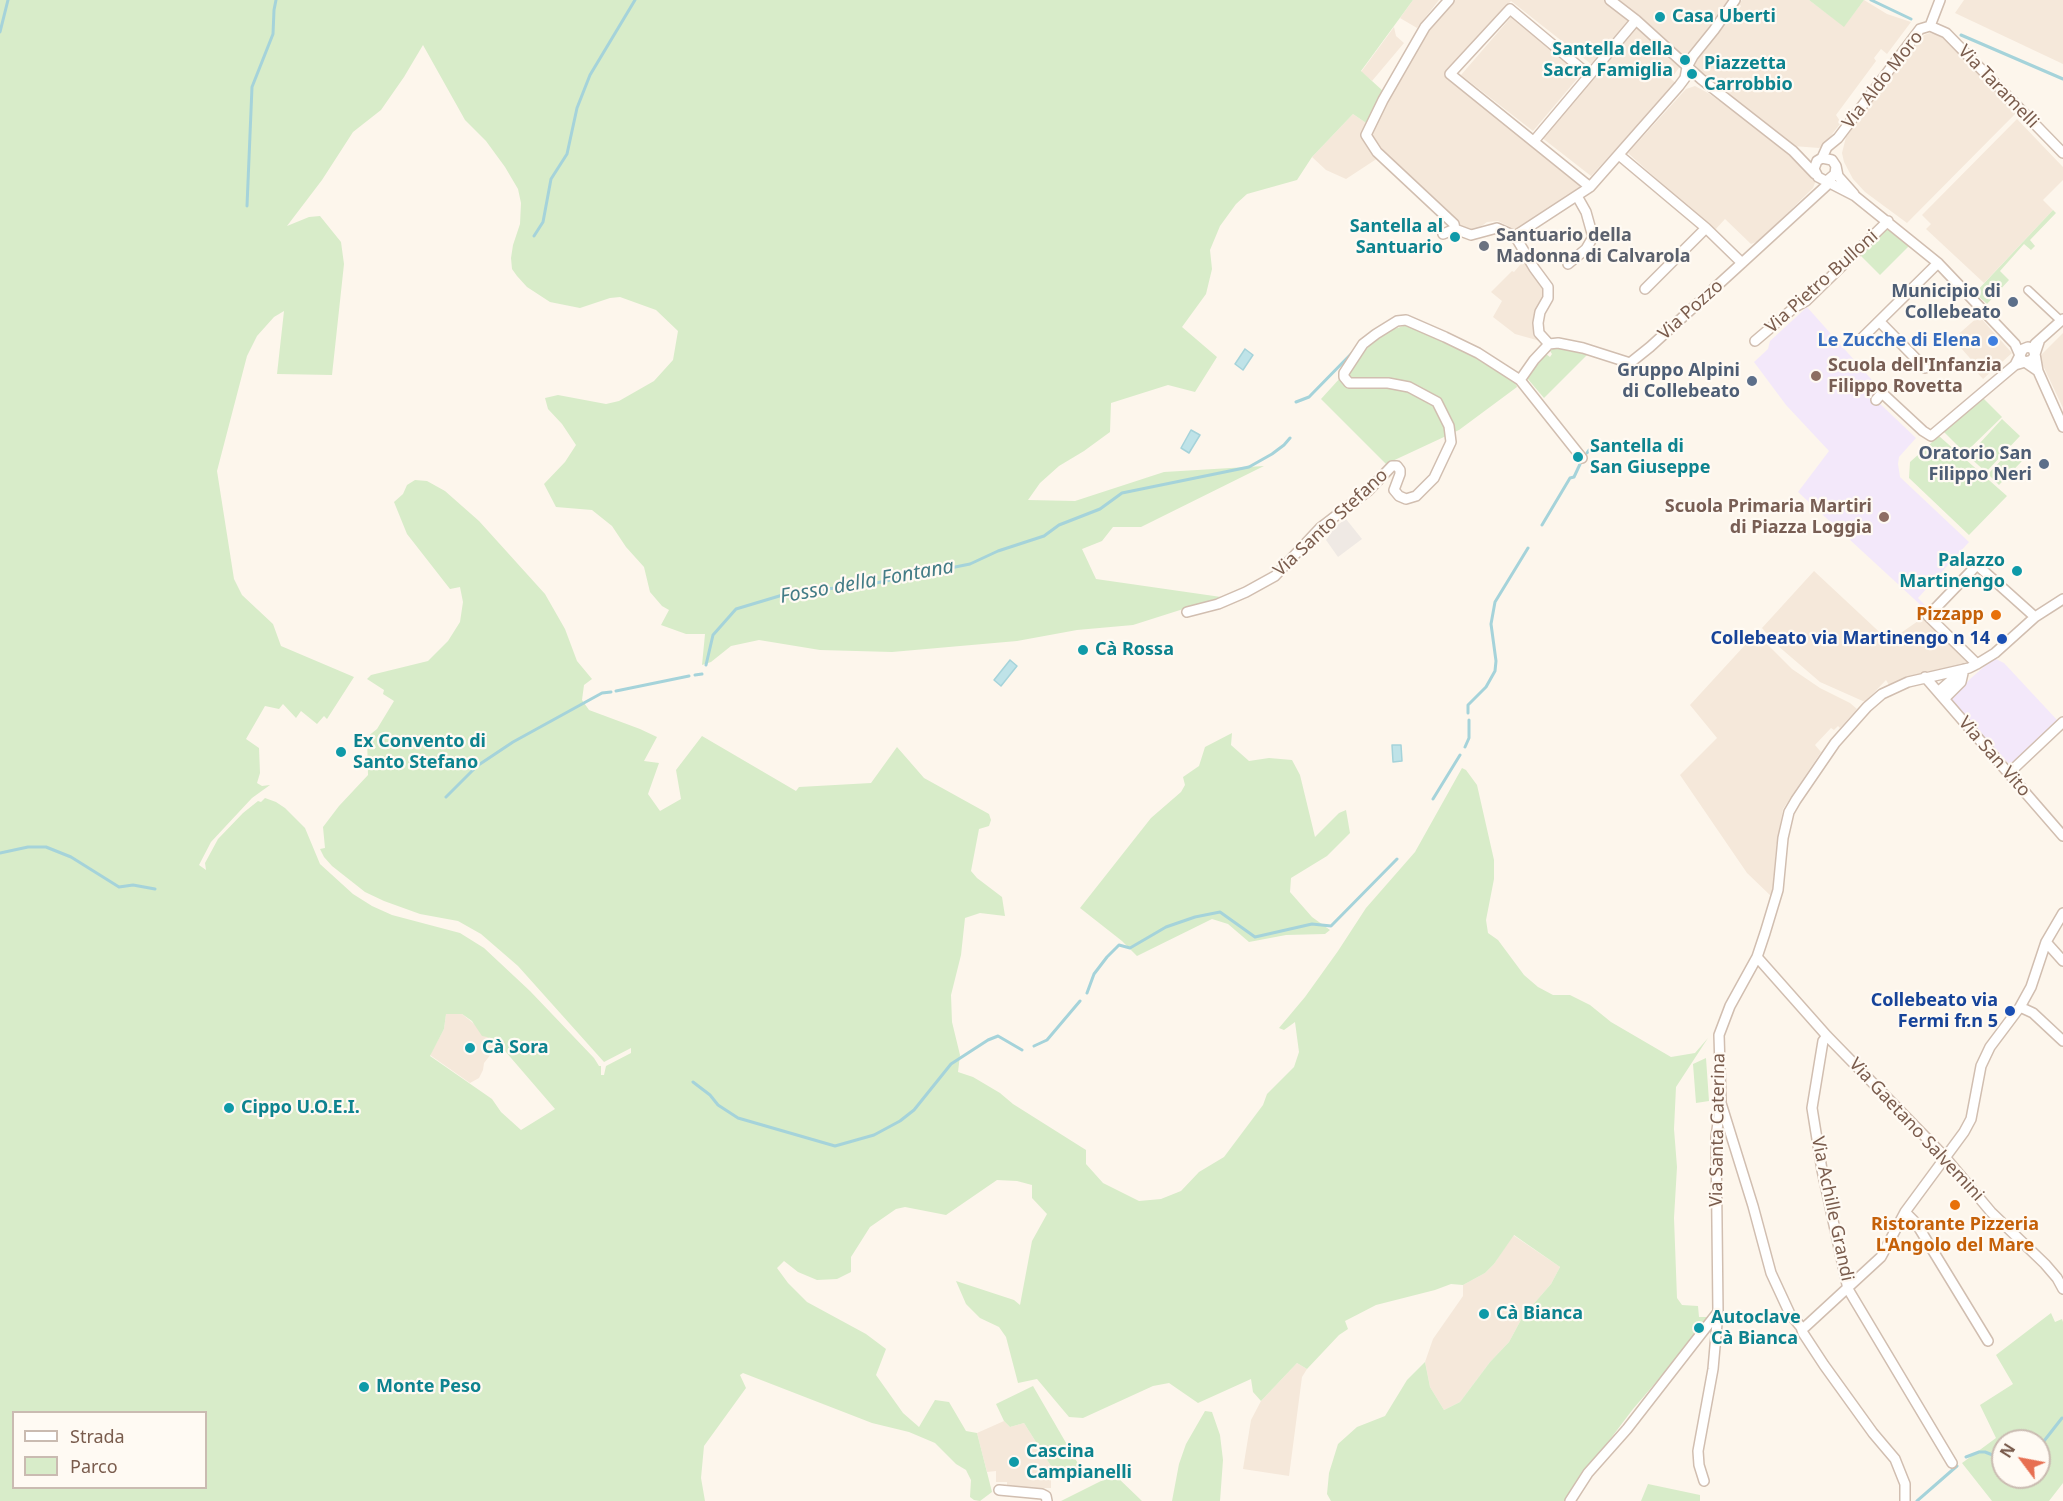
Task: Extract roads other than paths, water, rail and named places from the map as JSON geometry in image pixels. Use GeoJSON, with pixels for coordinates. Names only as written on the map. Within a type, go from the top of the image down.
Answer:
{"type":"FeatureCollection","features":[{"type":"Feature","properties":{"kind":"street"},"geometry":{"type":"LineString","coordinates":[[1449,0],[1425,27],[1365,135],[1377,152],[1454,224],[1455,229]]}},
{"type":"Feature","properties":{"kind":"street"},"geometry":{"type":"LineString","coordinates":[[1610,0],[1701,79],[1824,178],[1855,196],[1938,263],[2027,354],[2038,371],[2063,427]]}},
{"type":"Feature","properties":{"kind":"street"},"geometry":{"type":"LineString","coordinates":[[1515,236],[1590,187],[1685,78],[1685,65],[1735,0]]}},
{"type":"Feature","properties":{"kind":"street"},"geometry":{"type":"LineString","coordinates":[[1930,26],[1940,0]]}},
{"type":"Feature","properties":{"kind":"street"},"geometry":{"type":"LineString","coordinates":[[1589,75],[1510,9],[1449,74],[1590,187]]}},
{"type":"Feature","properties":{"kind":"street"},"geometry":{"type":"LineString","coordinates":[[1534,141],[1636,21]]}},
{"type":"Feature","properties":{"kind":"street","name":"Via Aldo Moro"},"geometry":{"type":"LineString","coordinates":[[1821,158],[1827,147],[1838,138],[1920,29],[1930,26]]}},
{"type":"Feature","properties":{"kind":"street","name":"Via Taramelli"},"geometry":{"type":"LineString","coordinates":[[1930,26],[1947,33],[2063,153]]}},
{"type":"Feature","properties":{"kind":"street"},"geometry":{"type":"LineString","coordinates":[[1414,35],[1425,27]]}},
{"type":"Feature","properties":{"kind":"street","name":"Via Aldo Moro"},"geometry":{"type":"LineString","coordinates":[[1824,178],[1835,165],[1838,138]]}},
{"type":"Feature","properties":{"kind":"street"},"geometry":{"type":"LineString","coordinates":[[1793,151],[1829,158],[1835,165],[1838,176],[1855,196]]}},
{"type":"Feature","properties":{"kind":"street"},"geometry":{"type":"LineString","coordinates":[[1619,155],[1706,228],[1742,263]]}},
{"type":"Feature","properties":{"kind":"street"},"geometry":{"type":"LineString","coordinates":[[1821,158],[1814,165],[1824,178]]}},
{"type":"Feature","properties":{"kind":"street","name":"Via Pozzo"},"geometry":{"type":"LineString","coordinates":[[1549,344],[1558,343],[1583,348],[1630,363],[1812,198],[1824,178]]}},
{"type":"Feature","properties":{"kind":"street"},"geometry":{"type":"LineString","coordinates":[[1568,264],[1586,249],[1593,237],[1586,212],[1577,196]]}},
{"type":"Feature","properties":{"kind":"street","name":"Via Pietro Bulloni"},"geometry":{"type":"LineString","coordinates":[[1755,341],[1795,307],[1806,301],[1888,221]]}},
{"type":"Feature","properties":{"kind":"street"},"geometry":{"type":"LineString","coordinates":[[1443,234],[1455,229],[1471,235],[1497,228],[1515,236],[1548,287],[1548,298],[1540,312],[1538,323],[1539,333],[1549,344],[1520,380],[1582,458]]}},
{"type":"Feature","properties":{"kind":"street"},"geometry":{"type":"LineString","coordinates":[[1645,289],[1706,228]]}},
{"type":"Feature","properties":{"kind":"street"},"geometry":{"type":"LineString","coordinates":[[1858,342],[1938,263]]}},
{"type":"Feature","properties":{"kind":"street"},"geometry":{"type":"LineString","coordinates":[[1876,400],[1882,393],[1931,436],[2015,365],[2062,320],[2028,290]]}},
{"type":"Feature","properties":{"kind":"street","name":"Via Santo Stefano"},"geometry":{"type":"LineString","coordinates":[[1187,612],[1218,604],[1275,576],[1320,528],[1368,491],[1392,466],[1397,466],[1400,470],[1394,490],[1406,499],[1416,496],[1434,478],[1451,442],[1449,426],[1437,402],[1409,387],[1388,383],[1349,383],[1344,377],[1344,373],[1363,344],[1376,334],[1397,321],[1406,320],[1478,353],[1520,380]]}},
{"type":"Feature","properties":{"kind":"street"},"geometry":{"type":"LineString","coordinates":[[1880,322],[1925,368]]}},
{"type":"Feature","properties":{"kind":"street"},"geometry":{"type":"LineString","coordinates":[[1977,664],[1928,616],[1977,565],[2035,617]]}},
{"type":"Feature","properties":{"kind":"street","name":"Via Santa Caterina"},"geometry":{"type":"LineString","coordinates":[[1704,1481],[1698,1451],[1713,1370],[1718,1312],[1716,1137],[1721,1101],[1719,1035],[1730,1006],[1757,957],[1778,890],[1779,860],[1789,812],[1835,743],[1867,707],[1895,687],[1977,664],[1995,652],[2035,617],[2063,599]]}},
{"type":"Feature","properties":{"kind":"street"},"geometry":{"type":"LineString","coordinates":[[1941,695],[1961,682],[1964,669]]}},
{"type":"Feature","properties":{"kind":"street","name":"Via San Vito"},"geometry":{"type":"LineString","coordinates":[[1925,677],[2063,836]]}},
{"type":"Feature","properties":{"kind":"street"},"geometry":{"type":"LineString","coordinates":[[2008,774],[2063,722]]}},
{"type":"Feature","properties":{"kind":"street"},"geometry":{"type":"LineString","coordinates":[[1801,1327],[1805,1327],[1881,1257],[1905,1212],[1964,1132],[1971,1119],[1981,1066],[1990,1047],[2025,998],[2046,942],[2063,913]]}},
{"type":"Feature","properties":{"kind":"street"},"geometry":{"type":"LineString","coordinates":[[2046,942],[2063,961]]}},
{"type":"Feature","properties":{"kind":"street","name":"Via Gaetano Salvemini"},"geometry":{"type":"LineString","coordinates":[[1757,957],[1827,1036],[1945,1156],[1992,1212],[2045,1264],[2063,1288]]}},
{"type":"Feature","properties":{"kind":"street"},"geometry":{"type":"LineString","coordinates":[[1747,975],[1759,969],[1770,970]]}},
{"type":"Feature","properties":{"kind":"street"},"geometry":{"type":"LineString","coordinates":[[2025,998],[2033,1013]]}},
{"type":"Feature","properties":{"kind":"street"},"geometry":{"type":"LineString","coordinates":[[2020,1007],[2033,1013],[2063,1041]]}},
{"type":"Feature","properties":{"kind":"street","name":"Via Achille Grandi"},"geometry":{"type":"LineString","coordinates":[[1827,1036],[1823,1041],[1812,1108],[1822,1170],[1848,1289],[1952,1464]]}},
{"type":"Feature","properties":{"kind":"street"},"geometry":{"type":"LineString","coordinates":[[1721,1101],[1754,1206],[1771,1273],[1790,1314],[1801,1327],[1824,1365],[1895,1460],[1905,1484],[1905,1501]]}},
{"type":"Feature","properties":{"kind":"street"},"geometry":{"type":"LineString","coordinates":[[1905,1212],[1916,1223],[1988,1341]]}},
{"type":"Feature","properties":{"kind":"street"},"geometry":{"type":"LineString","coordinates":[[1570,1501],[1588,1473],[1656,1393],[1718,1312]]}},
{"type":"Feature","properties":{"kind":"street"},"geometry":{"type":"LineString","coordinates":[[999,1490],[1042,1494],[1046,1496],[1047,1501]]}},
{"type":"Feature","properties":{"kind":"water"},"geometry":{"type":"Polygon","coordinates":[[[1245,349],[1253,355],[1243,370],[1235,364],[1245,349]]]}},
{"type":"Feature","properties":{"kind":"water"},"geometry":{"type":"Polygon","coordinates":[[[1191,430],[1200,435],[1189,453],[1181,448],[1191,430]]]}},
{"type":"Feature","properties":{"kind":"water"},"geometry":{"type":"Polygon","coordinates":[[[1010,660],[1017,666],[1001,686],[994,680],[1010,660]]]}},
{"type":"Feature","properties":{"kind":"water"},"geometry":{"type":"Polygon","coordinates":[[[1392,745],[1401,745],[1402,761],[1393,762],[1392,745]]]}},
{"type":"Feature","properties":{"kind":"waterway"},"geometry":{"type":"LineString","coordinates":[[0,32],[8,0]]}},
{"type":"Feature","properties":{"kind":"waterway"},"geometry":{"type":"LineString","coordinates":[[247,206],[252,87],[273,34],[276,0]]}},
{"type":"Feature","properties":{"kind":"waterway"},"geometry":{"type":"LineString","coordinates":[[534,236],[543,222],[551,179],[567,154],[577,108],[590,75],[635,0]]}},
{"type":"Feature","properties":{"kind":"waterway"},"geometry":{"type":"LineString","coordinates":[[1871,0],[1911,19]]}},
{"type":"Feature","properties":{"kind":"waterway"},"geometry":{"type":"LineString","coordinates":[[1961,35],[2063,79]]}},
{"type":"Feature","properties":{"kind":"waterway","name":"Fosso della Fontana"},"geometry":{"type":"LineString","coordinates":[[1296,402],[1309,397],[1355,350]]}},
{"type":"Feature","properties":{"kind":"waterway","name":"Fosso della Fontana"},"geometry":{"type":"LineString","coordinates":[[706,665],[713,635],[736,609],[786,594],[876,583],[970,564],[998,551],[1044,536],[1059,525],[1100,509],[1122,493],[1249,467],[1272,454],[1290,438]]}},
{"type":"Feature","properties":{"kind":"waterway"},"geometry":{"type":"LineString","coordinates":[[1542,525],[1570,478],[1574,477],[1581,462]]}},
{"type":"Feature","properties":{"kind":"waterway"},"geometry":{"type":"LineString","coordinates":[[1468,713],[1468,705],[1486,687],[1495,671],[1496,661],[1491,624],[1495,602],[1528,548]]}},
{"type":"Feature","properties":{"kind":"waterway","name":"Fosso della Fontana"},"geometry":{"type":"LineString","coordinates":[[695,675],[702,674]]}},
{"type":"Feature","properties":{"kind":"waterway"},"geometry":{"type":"LineString","coordinates":[[616,691],[689,676]]}},
{"type":"Feature","properties":{"kind":"waterway"},"geometry":{"type":"LineString","coordinates":[[446,797],[477,766],[513,742],[602,693],[611,692]]}},
{"type":"Feature","properties":{"kind":"waterway"},"geometry":{"type":"LineString","coordinates":[[1465,747],[1469,738],[1469,720]]}},
{"type":"Feature","properties":{"kind":"waterway"},"geometry":{"type":"LineString","coordinates":[[1433,799],[1460,755]]}},
{"type":"Feature","properties":{"kind":"waterway"},"geometry":{"type":"LineString","coordinates":[[0,853],[28,847],[46,847],[71,857],[119,887],[133,885],[155,889]]}},
{"type":"Feature","properties":{"kind":"waterway"},"geometry":{"type":"LineString","coordinates":[[1087,993],[1094,974],[1119,945],[1130,948],[1166,927],[1195,917],[1220,912],[1255,937],[1312,924],[1331,926],[1397,859]]}},
{"type":"Feature","properties":{"kind":"waterway"},"geometry":{"type":"LineString","coordinates":[[1034,1046],[1047,1040],[1080,1001]]}},
{"type":"Feature","properties":{"kind":"waterway"},"geometry":{"type":"LineString","coordinates":[[693,1082],[710,1095],[718,1105],[738,1118],[835,1146],[874,1135],[900,1121],[914,1110],[951,1064],[988,1040],[998,1036],[1022,1050]]}},
{"type":"Feature","properties":{"kind":"waterway"},"geometry":{"type":"LineString","coordinates":[[2051,1432],[2062,1418]]}},
{"type":"Feature","properties":{"kind":"waterway"},"geometry":{"type":"LineString","coordinates":[[1966,1457],[1979,1452],[1991,1454]]}},
{"type":"Feature","properties":{"kind":"waterway"},"geometry":{"type":"LineString","coordinates":[[1917,1501],[1957,1466]]}},
{"type":"Feature","properties":{"kind":"place","name":"Casa Uberti"},"geometry":{"type":"Point","coordinates":[1660,17]}},
{"type":"Feature","properties":{"kind":"place","name":"Santella della Sacra Famiglia"},"geometry":{"type":"Point","coordinates":[1685,60]}},
{"type":"Feature","properties":{"kind":"place","name":"Piazzetta Carrobbio"},"geometry":{"type":"Point","coordinates":[1692,74]}},
{"type":"Feature","properties":{"kind":"place","name":"Santella al Santuario"},"geometry":{"type":"Point","coordinates":[1455,237]}},
{"type":"Feature","properties":{"kind":"place","name":"Santuario della Madonna di Calvarola"},"geometry":{"type":"Point","coordinates":[1484,246]}},
{"type":"Feature","properties":{"kind":"place","name":"Municipio di Collebeato"},"geometry":{"type":"Point","coordinates":[2013,302]}},
{"type":"Feature","properties":{"kind":"place","name":"Le Zucche di Elena"},"geometry":{"type":"Point","coordinates":[1993,341]}},
{"type":"Feature","properties":{"kind":"place","name":"Scuola dell'Infanzia Filippo Rovetta"},"geometry":{"type":"Point","coordinates":[1816,376]}},
{"type":"Feature","properties":{"kind":"place","name":"Gruppo Alpini di Collebeato"},"geometry":{"type":"Point","coordinates":[1752,381]}},
{"type":"Feature","properties":{"kind":"place","name":"Santella di San Giuseppe"},"geometry":{"type":"Point","coordinates":[1578,457]}},
{"type":"Feature","properties":{"kind":"place","name":"Oratorio San Filippo Neri"},"geometry":{"type":"Point","coordinates":[2044,464]}},
{"type":"Feature","properties":{"kind":"place","name":"Scuola Primaria Martiri di Piazza Loggia"},"geometry":{"type":"Point","coordinates":[1884,517]}},
{"type":"Feature","properties":{"kind":"place","name":"Palazzo Martinengo"},"geometry":{"type":"Point","coordinates":[2017,571]}},
{"type":"Feature","properties":{"kind":"place","name":"Pizzapp"},"geometry":{"type":"Point","coordinates":[1996,615]}},
{"type":"Feature","properties":{"kind":"place","name":"Collebeato via Martinengo n 14"},"geometry":{"type":"Point","coordinates":[2002,639]}},
{"type":"Feature","properties":{"kind":"place","name":"Cà Rossa"},"geometry":{"type":"Point","coordinates":[1083,650]}},
{"type":"Feature","properties":{"kind":"place","name":"Ex Convento di Santo Stefano"},"geometry":{"type":"Point","coordinates":[341,752]}},
{"type":"Feature","properties":{"kind":"place","name":"Collebeato via Fermi fr.n 5"},"geometry":{"type":"Point","coordinates":[2010,1011]}},
{"type":"Feature","properties":{"kind":"place","name":"Cà Sora"},"geometry":{"type":"Point","coordinates":[470,1048]}},
{"type":"Feature","properties":{"kind":"place","name":"Cippo U.O.E.I."},"geometry":{"type":"Point","coordinates":[229,1108]}},
{"type":"Feature","properties":{"kind":"place","name":"Ristorante Pizzeria L'Angolo del Mare"},"geometry":{"type":"Point","coordinates":[1955,1205]}},
{"type":"Feature","properties":{"kind":"place","name":"Cà Bianca"},"geometry":{"type":"Point","coordinates":[1484,1314]}},
{"type":"Feature","properties":{"kind":"place","name":"Autoclave Cà Bianca"},"geometry":{"type":"Point","coordinates":[1699,1328]}},
{"type":"Feature","properties":{"kind":"place","name":"Monte Peso"},"geometry":{"type":"Point","coordinates":[364,1387]}},
{"type":"Feature","properties":{"kind":"place","name":"Cascina Campianelli"},"geometry":{"type":"Point","coordinates":[1014,1462]}}]}
